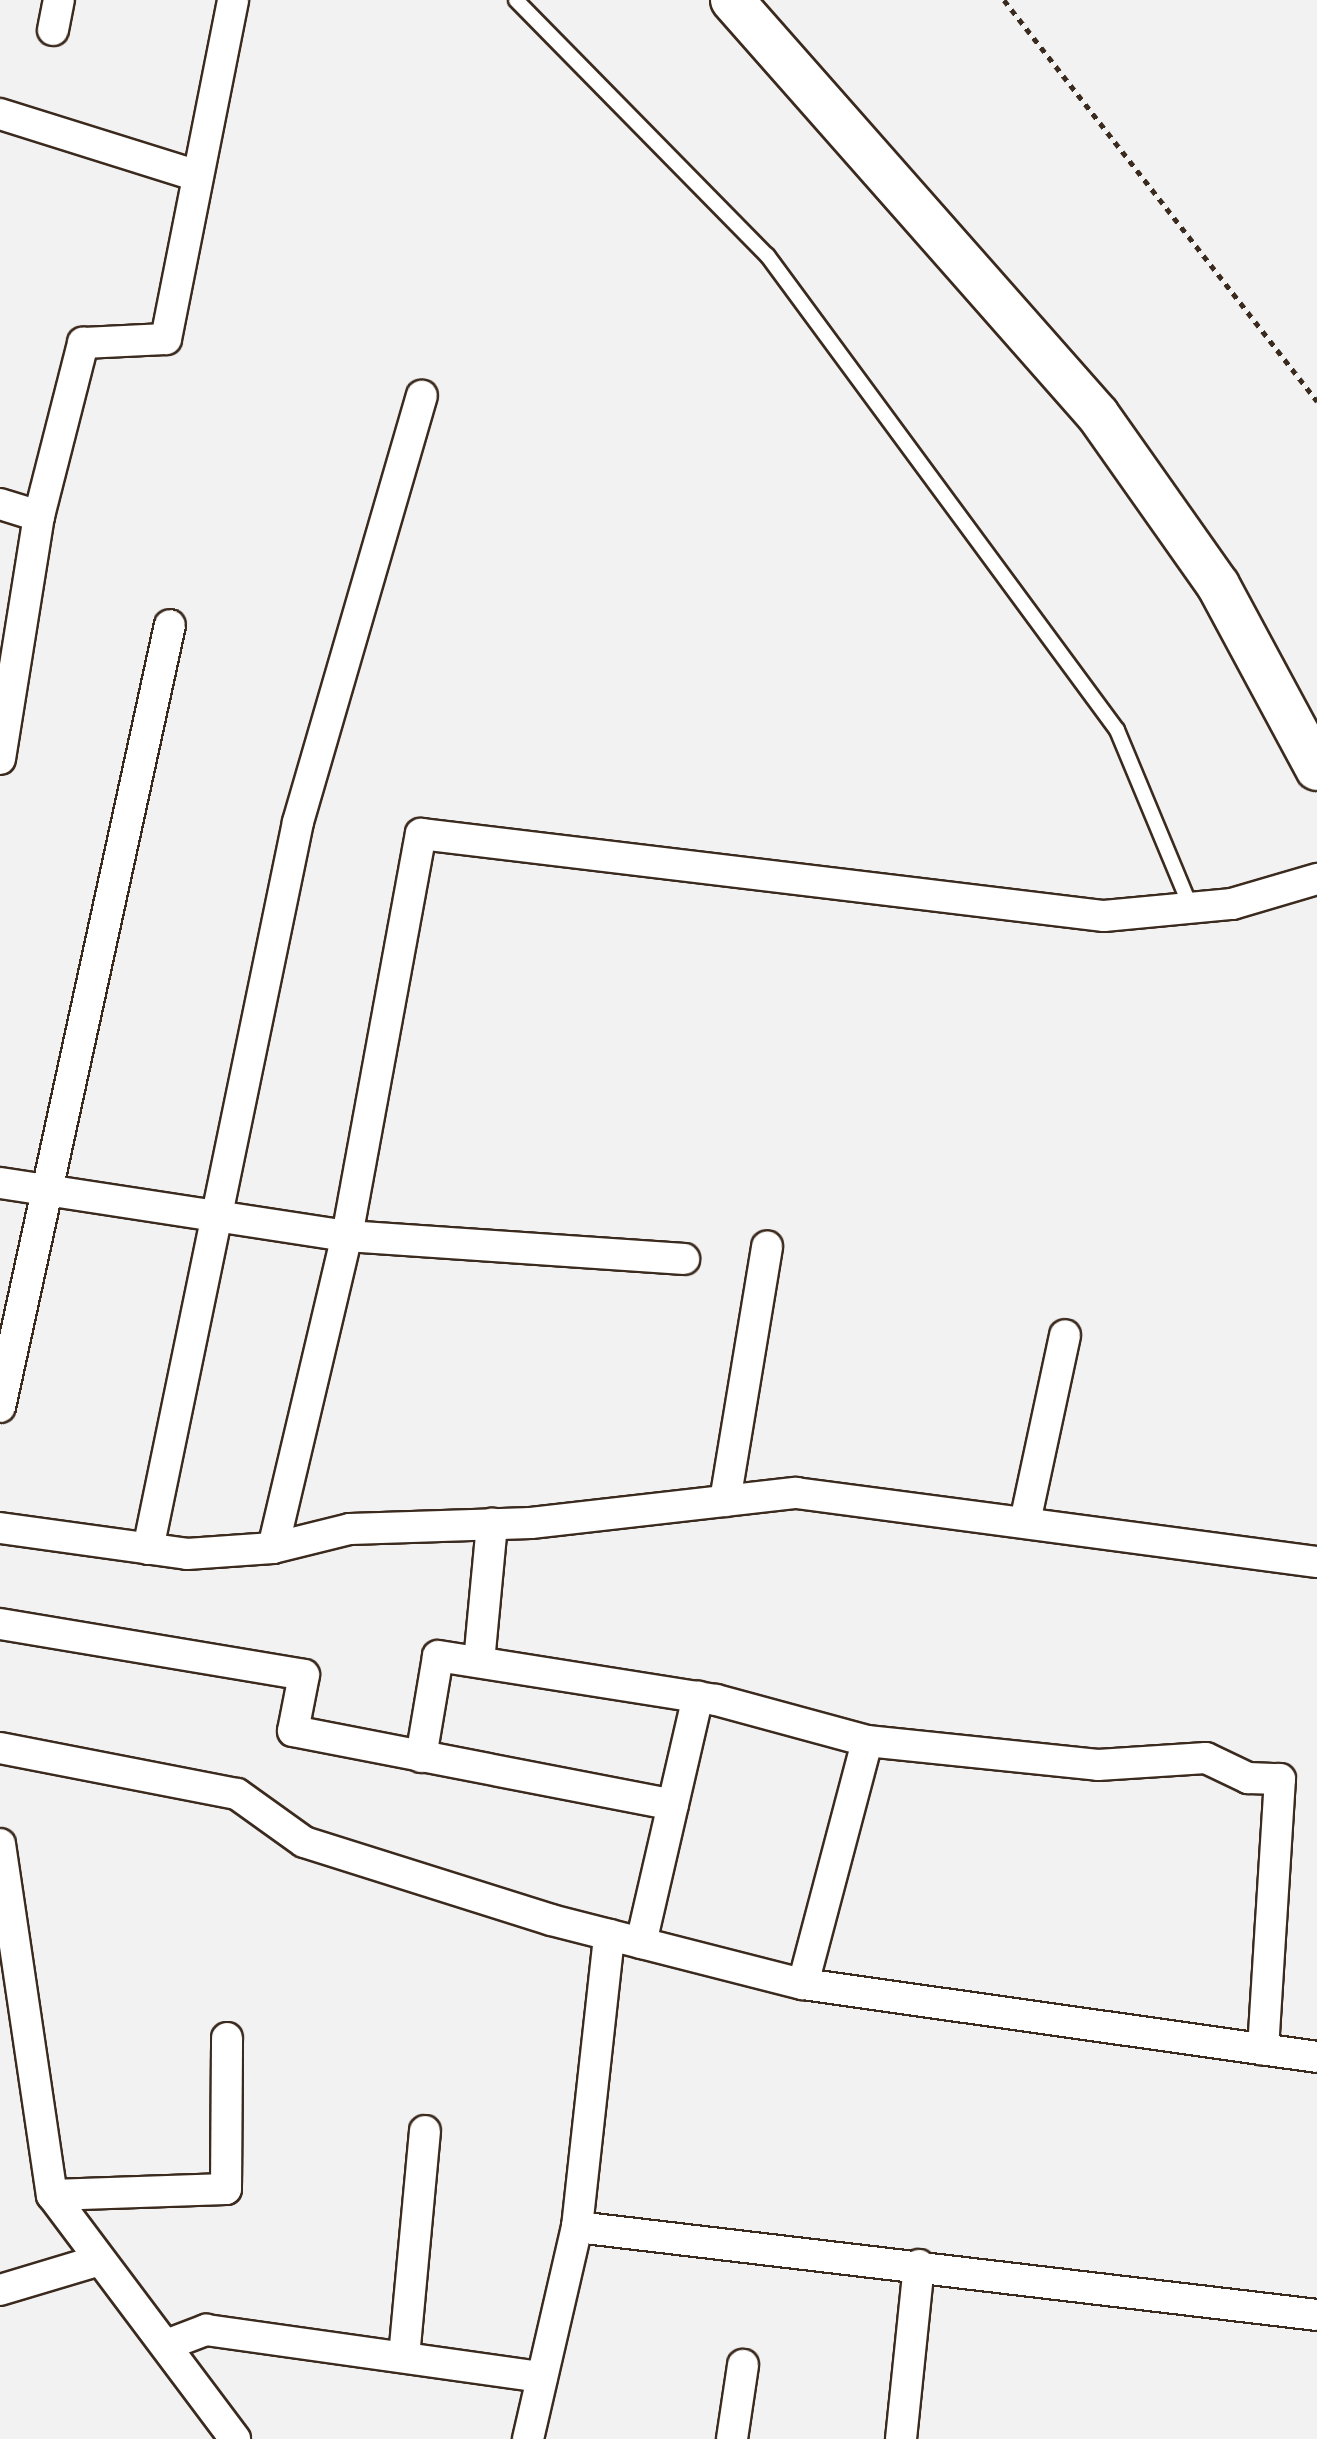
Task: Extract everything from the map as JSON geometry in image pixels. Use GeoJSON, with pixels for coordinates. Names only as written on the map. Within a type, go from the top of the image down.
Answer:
{"type":"FeatureCollection","features":[{"type":"Feature","properties":{"kind":"main road"},"geometry":{"type":"LineString","coordinates":[[732,0],[1098,415],[1218,585],[1317,769]]}},
{"type":"Feature","properties":{"kind":"street"},"geometry":{"type":"LineString","coordinates":[[53,30],[59,0]]}},
{"type":"Feature","properties":{"kind":"street"},"geometry":{"type":"LineString","coordinates":[[0,759],[39,516],[83,343],[166,339],[233,0]]}},
{"type":"Feature","properties":{"kind":"street"},"geometry":{"type":"LineString","coordinates":[[0,114],[198,176]]}},
{"type":"Feature","properties":{"kind":"street"},"geometry":{"type":"LineString","coordinates":[[148,1549],[298,822],[422,396]]}},
{"type":"Feature","properties":{"kind":"street"},"geometry":{"type":"LineString","coordinates":[[0,504],[39,516]]}},
{"type":"Feature","properties":{"kind":"street"},"geometry":{"type":"LineString","coordinates":[[0,1407],[170,625]]}},
{"type":"Feature","properties":{"kind":"street"},"geometry":{"type":"LineString","coordinates":[[273,1548],[347,1236],[421,834],[1089,915],[1191,908],[1317,879]]}},
{"type":"Feature","properties":{"kind":"street"},"geometry":{"type":"LineString","coordinates":[[0,1183],[218,1220],[347,1236],[684,1259]]}},
{"type":"Feature","properties":{"kind":"street"},"geometry":{"type":"LineString","coordinates":[[725,1501],[767,1246]]}},
{"type":"Feature","properties":{"kind":"street"},"geometry":{"type":"LineString","coordinates":[[1025,1522],[1065,1335]]}},
{"type":"Feature","properties":{"kind":"street"},"geometry":{"type":"LineString","coordinates":[[0,1528],[148,1549],[273,1548],[350,1529],[492,1524],[796,1493],[1317,1562]]}},
{"type":"Feature","properties":{"kind":"street"},"geometry":{"type":"LineString","coordinates":[[479,1662],[492,1524]]}},
{"type":"Feature","properties":{"kind":"street"},"geometry":{"type":"LineString","coordinates":[[0,1624],[304,1675],[293,1731],[673,1805]]}},
{"type":"Feature","properties":{"kind":"street"},"geometry":{"type":"LineString","coordinates":[[421,1757],[438,1656],[698,1697],[867,1741],[1098,1765],[1206,1758],[1248,1778],[1280,1779],[1263,2049]]}},
{"type":"Feature","properties":{"kind":"street"},"geometry":{"type":"LineString","coordinates":[[641,1943],[698,1697]]}},
{"type":"Feature","properties":{"kind":"street"},"geometry":{"type":"LineString","coordinates":[[803,1984],[867,1741]]}},
{"type":"Feature","properties":{"kind":"street"},"geometry":{"type":"LineString","coordinates":[[0,1748],[237,1794],[304,1842],[609,1935],[803,1984],[1317,2057]]}},
{"type":"Feature","properties":{"kind":"street"},"geometry":{"type":"LineString","coordinates":[[0,1844],[52,2195],[169,2344],[235,2439]]}},
{"type":"Feature","properties":{"kind":"street"},"geometry":{"type":"LineString","coordinates":[[528,2439],[577,2227],[609,1935]]}},
{"type":"Feature","properties":{"kind":"street"},"geometry":{"type":"LineString","coordinates":[[52,2195],[226,2189],[227,2038]]}},
{"type":"Feature","properties":{"kind":"street"},"geometry":{"type":"LineString","coordinates":[[404,2357],[425,2131]]}},
{"type":"Feature","properties":{"kind":"street"},"geometry":{"type":"LineString","coordinates":[[577,2227],[919,2265],[1317,2315]]}},
{"type":"Feature","properties":{"kind":"street"},"geometry":{"type":"LineString","coordinates":[[0,2290],[100,2260]]}},
{"type":"Feature","properties":{"kind":"street"},"geometry":{"type":"LineString","coordinates":[[901,2439],[919,2265]]}},
{"type":"Feature","properties":{"kind":"street"},"geometry":{"type":"LineString","coordinates":[[169,2344],[206,2330],[542,2377]]}},
{"type":"Feature","properties":{"kind":"street"},"geometry":{"type":"LineString","coordinates":[[732,2439],[743,2365]]}},
{"type":"Feature","properties":{"kind":"lane"},"geometry":{"type":"LineString","coordinates":[[516,0],[767,255],[1117,730],[1191,908]]}},
{"type":"Feature","properties":{"kind":"path"},"geometry":{"type":"LineString","coordinates":[[1004,0],[1317,401]]}}]}
